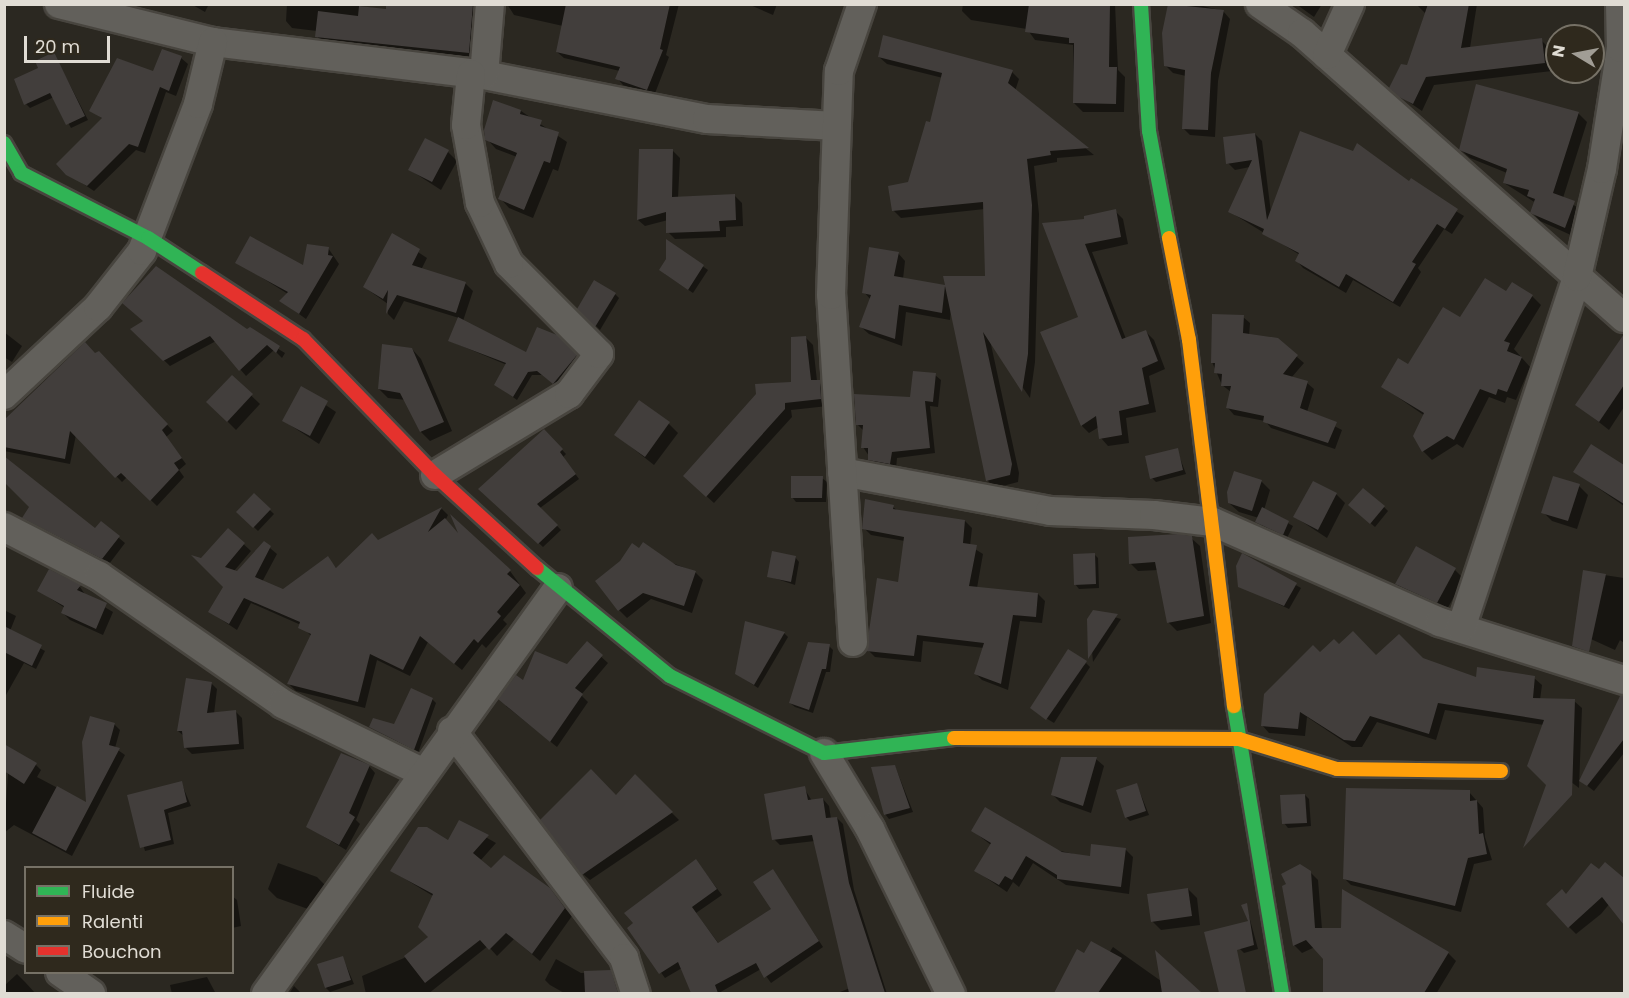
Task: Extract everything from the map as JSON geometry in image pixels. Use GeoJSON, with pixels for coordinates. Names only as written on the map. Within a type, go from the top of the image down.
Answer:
{"type":"FeatureCollection","features":[{"type":"Feature","properties":{"kind":"street"},"geometry":{"type":"LineString","coordinates":[[59,4],[122,11],[213,42],[477,75],[707,118],[837,126]]}},
{"type":"Feature","properties":{"kind":"street"},"geometry":{"type":"LineString","coordinates":[[435,474],[569,394],[599,354],[509,264],[480,203],[466,125],[490,4]]}},
{"type":"Feature","properties":{"kind":"street"},"geometry":{"type":"LineString","coordinates":[[853,642],[831,295],[839,71],[862,4]]}},
{"type":"Feature","properties":{"kind":"street"},"geometry":{"type":"LineString","coordinates":[[1141,4],[1149,131],[1189,340],[1239,740],[1282,993]]}},
{"type":"Feature","properties":{"kind":"street"},"geometry":{"type":"LineString","coordinates":[[1260,4],[1327,55],[1624,318]]}},
{"type":"Feature","properties":{"kind":"street"},"geometry":{"type":"LineString","coordinates":[[1327,55],[1350,4]]}},
{"type":"Feature","properties":{"kind":"street"},"geometry":{"type":"LineString","coordinates":[[1461,628],[1577,277],[1614,154],[1621,48],[1620,4]]}},
{"type":"Feature","properties":{"kind":"street"},"geometry":{"type":"LineString","coordinates":[[4,395],[98,307],[148,238],[198,104],[213,42]]}},
{"type":"Feature","properties":{"kind":"street"},"geometry":{"type":"LineString","coordinates":[[4,144],[21,173],[148,238],[303,339],[435,474],[558,588],[670,676],[824,753],[870,829],[951,993]]}},
{"type":"Feature","properties":{"kind":"street"},"geometry":{"type":"LineString","coordinates":[[842,472],[1050,511],[1154,515],[1213,522],[1461,628],[1624,680]]}},
{"type":"Feature","properties":{"kind":"street"},"geometry":{"type":"LineString","coordinates":[[4,527],[99,576],[283,704],[422,772]]}},
{"type":"Feature","properties":{"kind":"street"},"geometry":{"type":"LineString","coordinates":[[266,993],[422,772],[558,588]]}},
{"type":"Feature","properties":{"kind":"street"},"geometry":{"type":"LineString","coordinates":[[452,731],[624,958],[636,993]]}},
{"type":"Feature","properties":{"kind":"street"},"geometry":{"type":"LineString","coordinates":[[824,753],[955,738],[1239,740],[1337,769],[1501,771]]}},
{"type":"Feature","properties":{"kind":"street"},"geometry":{"type":"LineString","coordinates":[[4,935],[24,948]]}},
{"type":"Feature","properties":{"kind":"street"},"geometry":{"type":"LineString","coordinates":[[63,974],[91,993]]}},
{"type":"Feature","properties":{"kind":"building"},"geometry":{"type":"Polygon","coordinates":[[[386,4],[473,4],[469,53],[315,37],[318,11],[358,16],[359,6],[386,9],[386,4]]]}},
{"type":"Feature","properties":{"kind":"building"},"geometry":{"type":"Polygon","coordinates":[[[566,4],[670,4],[660,49],[663,50],[647,90],[615,79],[620,67],[556,52],[566,4]]]}},
{"type":"Feature","properties":{"kind":"building"},"geometry":{"type":"Polygon","coordinates":[[[1029,4],[1110,4],[1109,67],[1117,67],[1116,104],[1073,103],[1074,43],[1069,43],[1069,38],[1025,32],[1029,4]]]}},
{"type":"Feature","properties":{"kind":"building"},"geometry":{"type":"Polygon","coordinates":[[[1168,4],[1224,10],[1211,73],[1208,130],[1182,129],[1185,70],[1164,66],[1162,33],[1168,4]]]}},
{"type":"Feature","properties":{"kind":"building"},"geometry":{"type":"Polygon","coordinates":[[[1428,4],[1469,4],[1461,48],[1542,38],[1545,63],[1426,77],[1413,104],[1399,97],[1389,88],[1401,64],[1407,65],[1428,4]]]}},
{"type":"Feature","properties":{"kind":"building"},"geometry":{"type":"Polygon","coordinates":[[[883,35],[1013,70],[1008,83],[1089,148],[1050,151],[1051,155],[1027,159],[1032,205],[1028,354],[1022,392],[983,332],[1012,464],[1010,475],[986,481],[945,286],[942,313],[899,305],[895,339],[859,327],[871,295],[862,293],[869,247],[899,252],[894,276],[945,285],[943,276],[985,276],[983,202],[892,211],[888,186],[908,182],[926,121],[930,122],[942,73],[878,57],[883,35]]]}},
{"type":"Feature","properties":{"kind":"building"},"geometry":{"type":"Polygon","coordinates":[[[162,49],[182,56],[169,91],[160,87],[138,147],[129,144],[87,186],[66,175],[56,164],[102,118],[89,111],[117,58],[153,71],[162,49]]]}},
{"type":"Feature","properties":{"kind":"building"},"geometry":{"type":"Polygon","coordinates":[[[54,52],[85,116],[66,125],[50,93],[24,105],[14,79],[38,68],[35,61],[54,52]]]}},
{"type":"Feature","properties":{"kind":"building"},"geometry":{"type":"Polygon","coordinates":[[[1476,84],[1579,112],[1553,193],[1575,201],[1565,228],[1530,213],[1535,199],[1527,196],[1529,190],[1503,183],[1507,169],[1459,150],[1476,84]]]}},
{"type":"Feature","properties":{"kind":"building"},"geometry":{"type":"Polygon","coordinates":[[[493,100],[521,110],[520,114],[542,120],[540,126],[559,132],[550,163],[544,161],[524,210],[498,199],[517,153],[485,140],[484,130],[493,100]]]}},
{"type":"Feature","properties":{"kind":"building"},"geometry":{"type":"Polygon","coordinates":[[[1300,131],[1353,151],[1357,143],[1409,181],[1411,178],[1458,209],[1445,229],[1437,224],[1412,262],[1416,264],[1393,302],[1346,274],[1339,287],[1295,261],[1299,253],[1262,234],[1264,229],[1228,212],[1252,160],[1226,164],[1223,137],[1255,133],[1267,220],[1300,131]]]}},
{"type":"Feature","properties":{"kind":"building"},"geometry":{"type":"Polygon","coordinates":[[[425,138],[449,150],[432,182],[408,170],[425,138]]]}},
{"type":"Feature","properties":{"kind":"building"},"geometry":{"type":"Polygon","coordinates":[[[639,149],[673,149],[672,197],[735,194],[736,220],[719,221],[720,231],[666,233],[666,212],[637,220],[639,149]]]}},
{"type":"Feature","properties":{"kind":"building"},"geometry":{"type":"Polygon","coordinates":[[[1116,209],[1121,237],[1085,244],[1122,339],[1146,330],[1158,361],[1142,368],[1149,404],[1119,411],[1122,435],[1099,439],[1096,416],[1081,426],[1040,332],[1078,317],[1042,223],[1084,219],[1084,216],[1116,209]]]}},
{"type":"Feature","properties":{"kind":"building"},"geometry":{"type":"Polygon","coordinates":[[[392,233],[420,249],[412,265],[466,282],[456,313],[397,295],[386,314],[388,290],[383,299],[363,287],[392,233]]]}},
{"type":"Feature","properties":{"kind":"building"},"geometry":{"type":"Polygon","coordinates":[[[250,236],[303,265],[307,244],[329,247],[328,255],[333,256],[299,314],[279,301],[288,292],[235,263],[250,236]]]}},
{"type":"Feature","properties":{"kind":"building"},"geometry":{"type":"Polygon","coordinates":[[[666,239],[704,265],[688,290],[659,270],[666,259],[666,239]]]}},
{"type":"Feature","properties":{"kind":"building"},"geometry":{"type":"Polygon","coordinates":[[[156,266],[247,329],[250,327],[280,346],[276,353],[267,345],[239,371],[210,336],[163,361],[130,329],[143,321],[122,303],[156,266]]]}},
{"type":"Feature","properties":{"kind":"building"},"geometry":{"type":"Polygon","coordinates":[[[1485,278],[1506,291],[1512,282],[1533,295],[1504,341],[1510,343],[1507,351],[1522,357],[1507,392],[1498,389],[1496,395],[1480,389],[1454,440],[1447,436],[1422,452],[1413,436],[1424,413],[1381,387],[1398,358],[1408,364],[1443,307],[1460,317],[1485,278]]]}},
{"type":"Feature","properties":{"kind":"building"},"geometry":{"type":"Polygon","coordinates":[[[594,280],[616,293],[595,327],[577,309],[594,280]]]}},
{"type":"Feature","properties":{"kind":"building"},"geometry":{"type":"Polygon","coordinates":[[[1212,314],[1244,315],[1243,333],[1278,338],[1298,355],[1283,374],[1308,381],[1300,408],[1337,422],[1328,443],[1263,422],[1264,416],[1226,408],[1231,386],[1221,386],[1222,374],[1214,373],[1215,363],[1211,363],[1212,314]]]}},
{"type":"Feature","properties":{"kind":"building"},"geometry":{"type":"Polygon","coordinates":[[[458,317],[526,352],[537,327],[557,335],[577,355],[553,384],[537,371],[528,372],[513,397],[494,385],[506,363],[448,341],[458,317]]]}},
{"type":"Feature","properties":{"kind":"building"},"geometry":{"type":"Polygon","coordinates":[[[1624,334],[1624,385],[1599,422],[1575,405],[1624,334]]]}},
{"type":"Feature","properties":{"kind":"building"},"geometry":{"type":"Polygon","coordinates":[[[806,336],[811,380],[820,380],[821,399],[785,403],[785,409],[706,497],[683,476],[756,394],[755,384],[791,382],[791,337],[806,336]]]}},
{"type":"Feature","properties":{"kind":"building"},"geometry":{"type":"Polygon","coordinates":[[[85,342],[95,353],[99,351],[168,424],[162,430],[182,458],[174,463],[179,470],[150,501],[121,473],[115,478],[70,431],[65,459],[4,447],[4,420],[85,342]]]}},
{"type":"Feature","properties":{"kind":"building"},"geometry":{"type":"Polygon","coordinates":[[[382,344],[412,348],[444,422],[420,432],[400,393],[378,389],[382,344]]]}},
{"type":"Feature","properties":{"kind":"building"},"geometry":{"type":"Polygon","coordinates":[[[913,371],[936,373],[933,402],[925,401],[930,448],[892,452],[890,464],[868,460],[868,448],[861,448],[863,425],[856,425],[854,394],[910,397],[913,371]]]}},
{"type":"Feature","properties":{"kind":"building"},"geometry":{"type":"Polygon","coordinates":[[[232,375],[253,394],[227,422],[206,402],[232,375]]]}},
{"type":"Feature","properties":{"kind":"building"},"geometry":{"type":"Polygon","coordinates":[[[301,386],[328,401],[310,436],[282,421],[301,386]]]}},
{"type":"Feature","properties":{"kind":"building"},"geometry":{"type":"Polygon","coordinates":[[[639,400],[670,422],[645,457],[614,435],[639,400]]]}},
{"type":"Feature","properties":{"kind":"building"},"geometry":{"type":"Polygon","coordinates":[[[544,429],[563,449],[560,452],[576,474],[537,504],[558,525],[538,544],[478,489],[544,429]]]}},
{"type":"Feature","properties":{"kind":"building"},"geometry":{"type":"Polygon","coordinates":[[[1591,444],[1624,465],[1624,504],[1573,472],[1591,444]]]}},
{"type":"Feature","properties":{"kind":"building"},"geometry":{"type":"Polygon","coordinates":[[[1178,448],[1183,470],[1150,479],[1145,456],[1178,448]]]}},
{"type":"Feature","properties":{"kind":"building"},"geometry":{"type":"Polygon","coordinates":[[[4,456],[95,528],[101,521],[120,536],[102,559],[22,518],[29,507],[4,482],[4,456]]]}},
{"type":"Feature","properties":{"kind":"building"},"geometry":{"type":"Polygon","coordinates":[[[1234,471],[1262,480],[1252,511],[1228,503],[1227,492],[1234,471]]]}},
{"type":"Feature","properties":{"kind":"building"},"geometry":{"type":"Polygon","coordinates":[[[791,476],[823,476],[822,498],[791,498],[791,476]]]}},
{"type":"Feature","properties":{"kind":"building"},"geometry":{"type":"Polygon","coordinates":[[[1553,476],[1580,484],[1568,521],[1541,513],[1553,476]]]}},
{"type":"Feature","properties":{"kind":"building"},"geometry":{"type":"Polygon","coordinates":[[[1313,481],[1337,493],[1318,530],[1293,517],[1313,481]]]}},
{"type":"Feature","properties":{"kind":"building"},"geometry":{"type":"Polygon","coordinates":[[[1363,488],[1385,506],[1370,524],[1348,505],[1363,488]]]}},
{"type":"Feature","properties":{"kind":"building"},"geometry":{"type":"Polygon","coordinates":[[[254,493],[271,509],[253,528],[236,512],[254,493]]]}},
{"type":"Feature","properties":{"kind":"building"},"geometry":{"type":"Polygon","coordinates":[[[865,499],[894,505],[893,509],[965,520],[963,543],[977,545],[969,586],[1038,593],[1036,617],[1013,615],[1001,684],[974,674],[984,643],[917,635],[914,656],[866,651],[877,578],[898,582],[904,537],[862,529],[865,499]]]}},
{"type":"Feature","properties":{"kind":"building"},"geometry":{"type":"Polygon","coordinates":[[[442,507],[428,532],[445,518],[458,533],[450,514],[511,570],[507,574],[520,585],[497,612],[501,616],[478,643],[474,639],[454,664],[420,636],[403,670],[370,654],[358,702],[287,684],[311,634],[298,628],[300,622],[244,598],[229,624],[208,612],[223,587],[191,555],[201,558],[228,528],[245,543],[225,567],[237,571],[264,541],[271,546],[255,577],[283,589],[328,556],[336,568],[372,533],[378,540],[442,507]]]}},
{"type":"Feature","properties":{"kind":"building"},"geometry":{"type":"Polygon","coordinates":[[[1262,507],[1289,521],[1283,535],[1255,522],[1262,507]]]}},
{"type":"Feature","properties":{"kind":"building"},"geometry":{"type":"Polygon","coordinates":[[[1178,534],[1192,536],[1204,616],[1167,623],[1155,562],[1129,564],[1128,537],[1178,534]]]}},
{"type":"Feature","properties":{"kind":"building"},"geometry":{"type":"Polygon","coordinates":[[[643,542],[676,565],[696,571],[684,606],[643,593],[618,611],[595,581],[620,561],[632,543],[639,548],[643,542]]]}},
{"type":"Feature","properties":{"kind":"building"},"geometry":{"type":"Polygon","coordinates":[[[1416,546],[1456,568],[1437,603],[1395,584],[1416,546]]]}},
{"type":"Feature","properties":{"kind":"building"},"geometry":{"type":"Polygon","coordinates":[[[772,551],[796,556],[791,582],[767,577],[772,551]]]}},
{"type":"Feature","properties":{"kind":"building"},"geometry":{"type":"Polygon","coordinates":[[[1095,553],[1096,584],[1074,585],[1073,554],[1095,553]]]}},
{"type":"Feature","properties":{"kind":"building"},"geometry":{"type":"Polygon","coordinates":[[[1242,553],[1297,583],[1284,606],[1238,587],[1236,566],[1242,553]]]}},
{"type":"Feature","properties":{"kind":"building"},"geometry":{"type":"Polygon","coordinates":[[[49,569],[81,585],[77,590],[107,603],[96,629],[61,613],[64,606],[37,591],[49,569]]]}},
{"type":"Feature","properties":{"kind":"building"},"geometry":{"type":"Polygon","coordinates":[[[1583,570],[1606,574],[1589,652],[1572,646],[1583,570]]]}},
{"type":"Feature","properties":{"kind":"building"},"geometry":{"type":"Polygon","coordinates":[[[1093,610],[1118,614],[1088,659],[1087,619],[1093,610]]]}},
{"type":"Feature","properties":{"kind":"building"},"geometry":{"type":"Polygon","coordinates":[[[745,621],[785,632],[754,685],[735,674],[745,621]]]}},
{"type":"Feature","properties":{"kind":"building"},"geometry":{"type":"Polygon","coordinates":[[[4,626],[42,645],[32,666],[4,652],[4,626]]]}},
{"type":"Feature","properties":{"kind":"building"},"geometry":{"type":"Polygon","coordinates":[[[1353,631],[1376,655],[1399,634],[1423,658],[1476,677],[1477,667],[1535,676],[1533,698],[1575,699],[1572,795],[1523,848],[1546,785],[1527,766],[1544,720],[1438,703],[1429,734],[1370,716],[1355,741],[1344,740],[1300,712],[1298,729],[1261,726],[1264,694],[1313,645],[1320,652],[1334,639],[1339,644],[1353,631]]]}},
{"type":"Feature","properties":{"kind":"building"},"geometry":{"type":"Polygon","coordinates":[[[587,641],[603,655],[575,688],[583,694],[550,742],[498,699],[516,675],[523,680],[535,651],[567,664],[587,641]]]}},
{"type":"Feature","properties":{"kind":"building"},"geometry":{"type":"Polygon","coordinates":[[[808,642],[830,644],[826,669],[822,669],[809,710],[789,703],[808,642]]]}},
{"type":"Feature","properties":{"kind":"building"},"geometry":{"type":"Polygon","coordinates":[[[1068,649],[1087,661],[1046,720],[1030,708],[1068,649]]]}},
{"type":"Feature","properties":{"kind":"building"},"geometry":{"type":"Polygon","coordinates":[[[186,678],[212,682],[207,713],[236,710],[239,744],[184,748],[182,731],[177,731],[186,678]]]}},
{"type":"Feature","properties":{"kind":"building"},"geometry":{"type":"Polygon","coordinates":[[[411,688],[433,698],[414,750],[369,727],[373,718],[394,724],[411,688]]]}},
{"type":"Feature","properties":{"kind":"building"},"geometry":{"type":"Polygon","coordinates":[[[1620,696],[1624,696],[1624,739],[1587,786],[1579,781],[1620,696]]]}},
{"type":"Feature","properties":{"kind":"building"},"geometry":{"type":"Polygon","coordinates":[[[90,716],[115,723],[109,745],[120,748],[66,851],[32,833],[57,786],[86,802],[82,742],[90,716]]]}},
{"type":"Feature","properties":{"kind":"building"},"geometry":{"type":"Polygon","coordinates":[[[4,744],[37,763],[24,784],[4,771],[4,744]]]}},
{"type":"Feature","properties":{"kind":"building"},"geometry":{"type":"Polygon","coordinates":[[[341,753],[370,765],[349,813],[355,817],[339,845],[306,827],[341,753]]]}},
{"type":"Feature","properties":{"kind":"building"},"geometry":{"type":"Polygon","coordinates":[[[1061,757],[1097,757],[1083,806],[1051,795],[1061,757]]]}},
{"type":"Feature","properties":{"kind":"building"},"geometry":{"type":"Polygon","coordinates":[[[895,765],[910,808],[884,815],[871,767],[895,765]]]}},
{"type":"Feature","properties":{"kind":"building"},"geometry":{"type":"Polygon","coordinates":[[[591,769],[616,795],[635,774],[673,812],[582,875],[540,820],[591,769]]]}},
{"type":"Feature","properties":{"kind":"building"},"geometry":{"type":"Polygon","coordinates":[[[182,781],[187,802],[164,810],[171,840],[140,848],[127,795],[182,781]]]}},
{"type":"Feature","properties":{"kind":"building"},"geometry":{"type":"Polygon","coordinates":[[[1137,783],[1146,811],[1125,818],[1116,790],[1137,783]]]}},
{"type":"Feature","properties":{"kind":"building"},"geometry":{"type":"Polygon","coordinates":[[[805,786],[808,800],[823,798],[826,818],[837,817],[849,883],[885,993],[849,993],[812,835],[772,840],[764,794],[805,786]]]}},
{"type":"Feature","properties":{"kind":"building"},"geometry":{"type":"Polygon","coordinates":[[[1346,788],[1470,790],[1470,801],[1477,800],[1479,834],[1483,833],[1487,854],[1468,858],[1455,906],[1343,879],[1346,788]]]}},
{"type":"Feature","properties":{"kind":"building"},"geometry":{"type":"Polygon","coordinates":[[[1305,794],[1307,823],[1282,824],[1280,795],[1305,794]]]}},
{"type":"Feature","properties":{"kind":"building"},"geometry":{"type":"Polygon","coordinates":[[[985,807],[1062,852],[1090,856],[1091,844],[1126,848],[1121,887],[1057,879],[1057,875],[1026,856],[1012,880],[1005,876],[999,885],[974,871],[991,843],[971,831],[985,807]]]}},
{"type":"Feature","properties":{"kind":"building"},"geometry":{"type":"Polygon","coordinates":[[[459,820],[489,835],[473,853],[491,868],[504,855],[550,888],[565,908],[532,954],[506,933],[489,950],[480,940],[425,983],[404,956],[428,937],[418,927],[433,894],[390,871],[418,827],[427,827],[448,840],[459,820]]]}},
{"type":"Feature","properties":{"kind":"building"},"geometry":{"type":"Polygon","coordinates":[[[696,859],[717,889],[692,907],[718,943],[771,909],[753,882],[773,869],[819,941],[764,978],[756,963],[715,985],[718,993],[691,993],[678,962],[659,974],[627,928],[633,923],[624,913],[696,859]]]}},
{"type":"Feature","properties":{"kind":"building"},"geometry":{"type":"Polygon","coordinates":[[[1605,862],[1624,878],[1624,925],[1602,897],[1568,928],[1546,904],[1562,889],[1566,894],[1591,863],[1599,869],[1605,862]]]}},
{"type":"Feature","properties":{"kind":"building"},"geometry":{"type":"Polygon","coordinates":[[[1300,864],[1311,871],[1315,928],[1341,928],[1342,889],[1449,952],[1424,993],[1323,993],[1323,959],[1306,940],[1293,946],[1282,886],[1286,884],[1281,874],[1300,864]]]}},
{"type":"Feature","properties":{"kind":"building"},"geometry":{"type":"Polygon","coordinates":[[[1188,888],[1192,916],[1151,922],[1147,894],[1188,888]]]}},
{"type":"Feature","properties":{"kind":"building"},"geometry":{"type":"Polygon","coordinates":[[[1247,903],[1254,945],[1237,950],[1246,993],[1219,993],[1204,932],[1248,921],[1241,905],[1247,903]]]}},
{"type":"Feature","properties":{"kind":"building"},"geometry":{"type":"Polygon","coordinates":[[[1091,941],[1122,958],[1098,993],[1054,993],[1077,949],[1084,953],[1091,941]]]}},
{"type":"Feature","properties":{"kind":"building"},"geometry":{"type":"Polygon","coordinates":[[[1155,950],[1202,993],[1162,993],[1155,950]]]}},
{"type":"Feature","properties":{"kind":"building"},"geometry":{"type":"Polygon","coordinates":[[[343,956],[351,980],[325,988],[317,964],[343,956]]]}},
{"type":"Feature","properties":{"kind":"building"},"geometry":{"type":"Polygon","coordinates":[[[611,970],[618,993],[585,993],[584,971],[611,970]]]}},
{"type":"Feature","properties":{"kind":"traffic: fast"},"geometry":{"type":"LineString","coordinates":[[1141,4],[1149,131],[1169,238]]}},
{"type":"Feature","properties":{"kind":"traffic: fast"},"geometry":{"type":"LineString","coordinates":[[4,143],[21,173],[148,238],[202,273]]}},
{"type":"Feature","properties":{"kind":"traffic: fast"},"geometry":{"type":"LineString","coordinates":[[537,568],[670,676],[824,753],[954,738]]}},
{"type":"Feature","properties":{"kind":"traffic: fast"},"geometry":{"type":"LineString","coordinates":[[1234,706],[1282,994]]}},
{"type":"Feature","properties":{"kind":"traffic: slow"},"geometry":{"type":"LineString","coordinates":[[1169,238],[1189,340],[1234,706]]}},
{"type":"Feature","properties":{"kind":"traffic: slow"},"geometry":{"type":"LineString","coordinates":[[954,738],[1239,739],[1337,769],[1501,771]]}},
{"type":"Feature","properties":{"kind":"traffic: jam"},"geometry":{"type":"LineString","coordinates":[[202,273],[303,339],[435,475],[537,568]]}}]}
